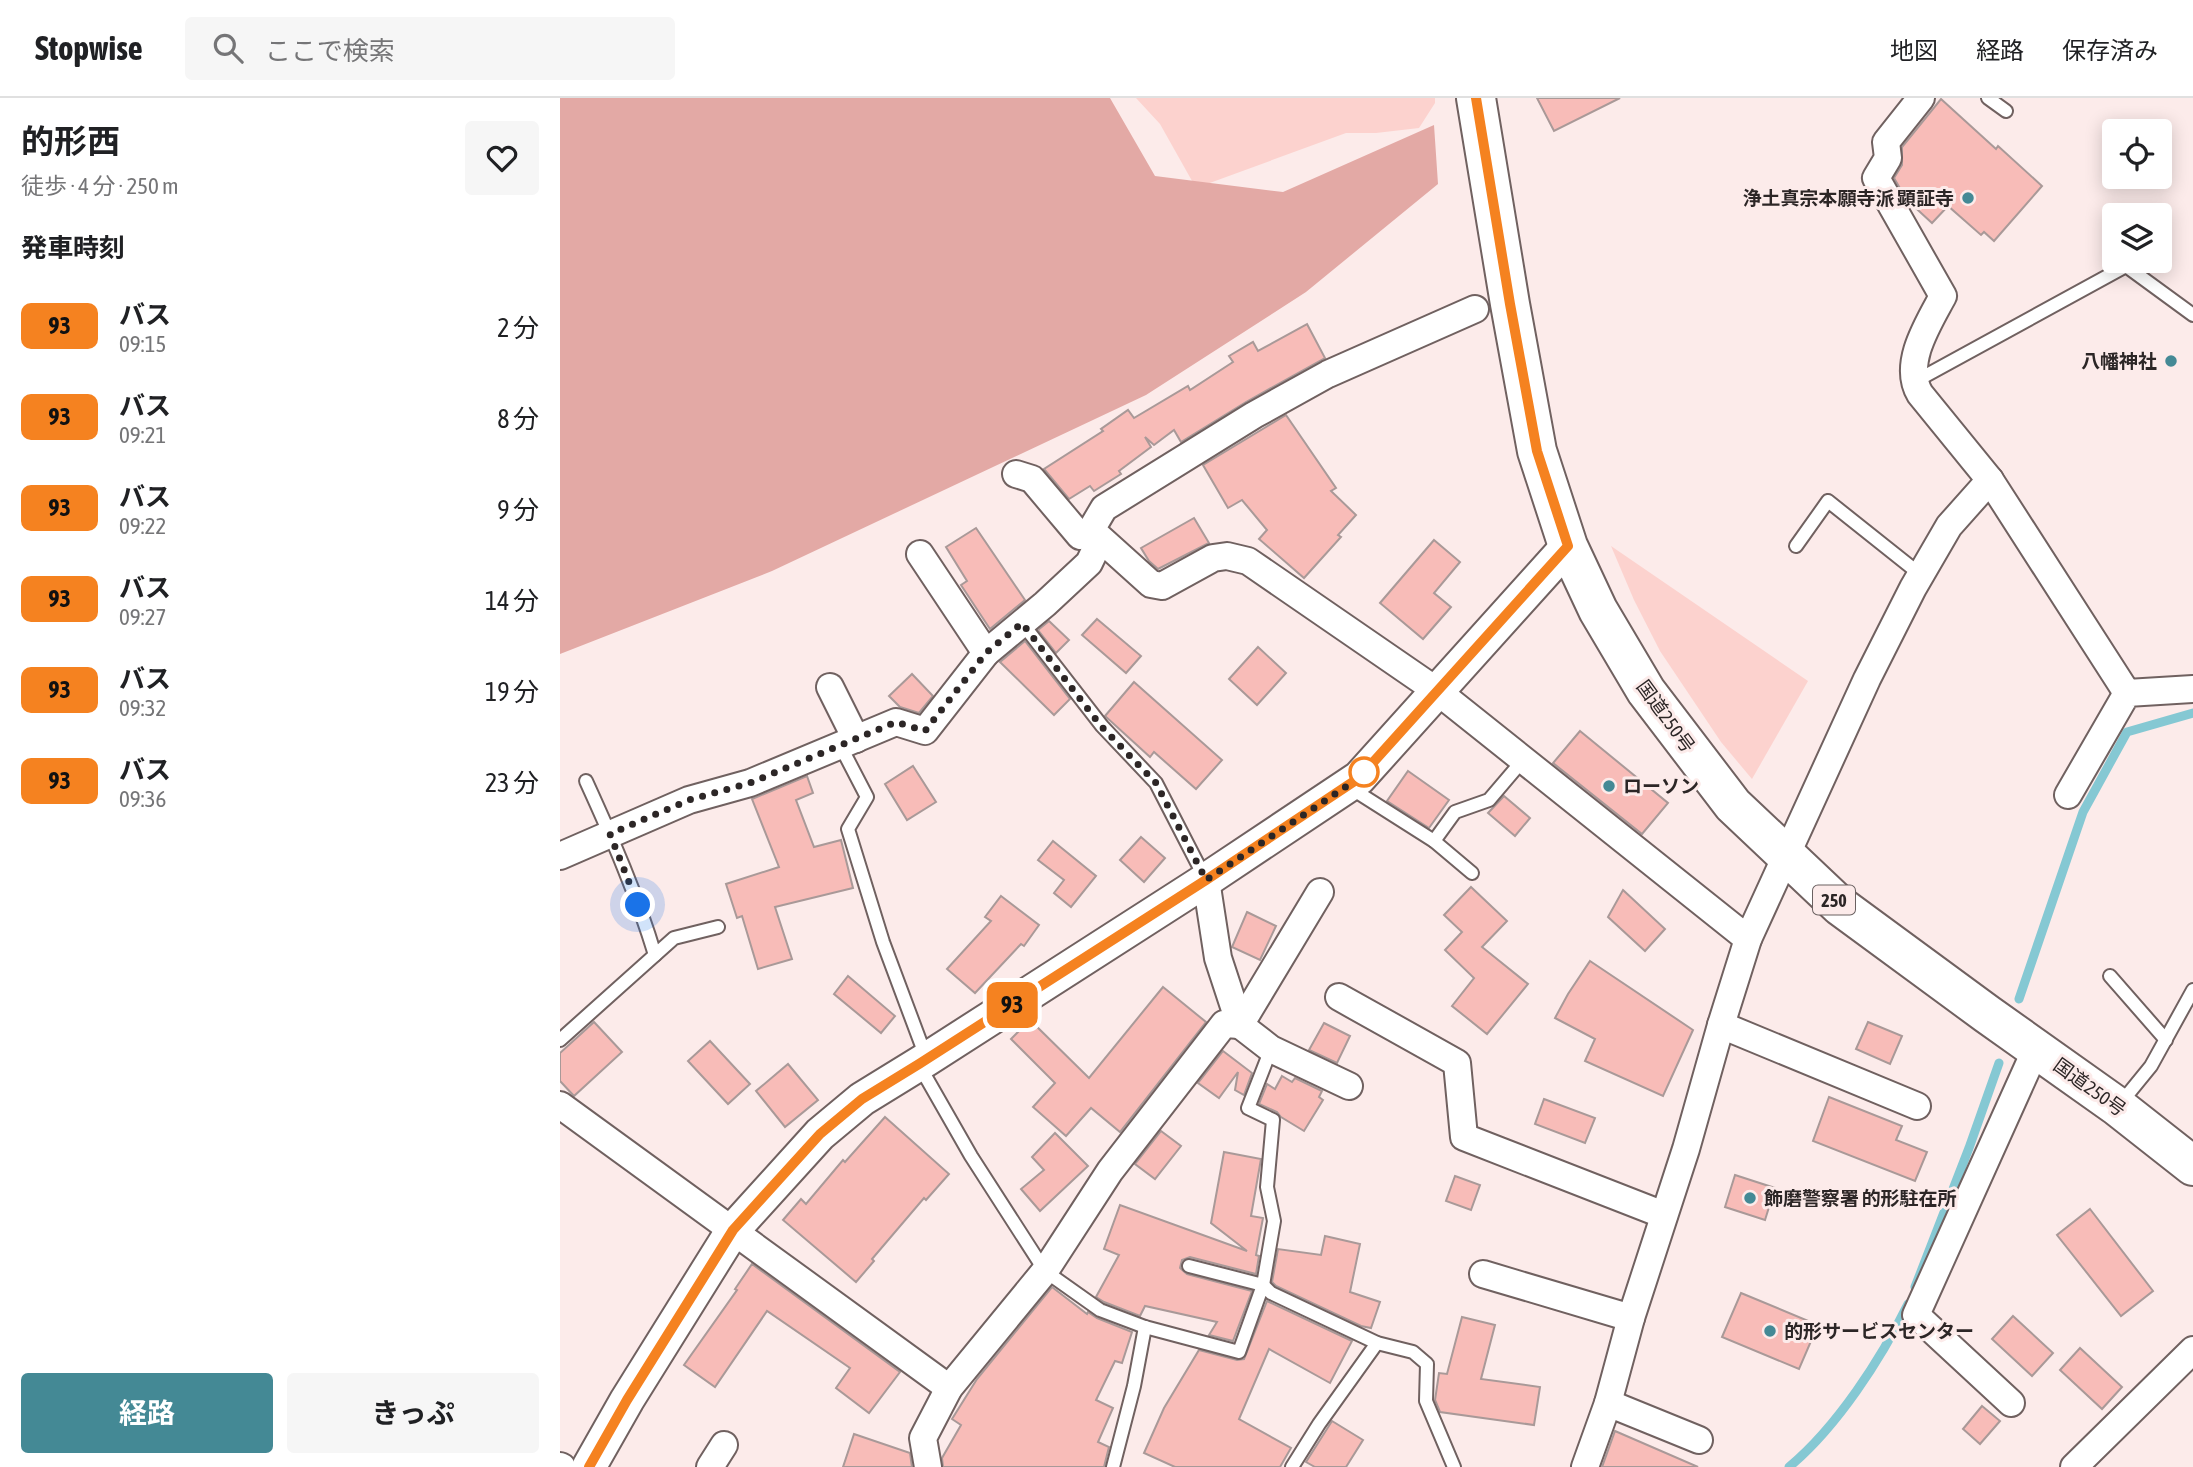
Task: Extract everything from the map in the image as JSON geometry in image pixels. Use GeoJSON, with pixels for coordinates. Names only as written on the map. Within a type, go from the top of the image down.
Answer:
{"type":"FeatureCollection","features":[{"type":"Feature","properties":{"kind":"highway","name":"国道250号"},"geometry":{"type":"LineString","coordinates":[[1476,98],[1537,451],[1568,546],[1598,610],[1646,691],[1733,805],[1840,905],[2118,1107],[2193,1166]]}},
{"type":"Feature","properties":{"kind":"street"},"geometry":{"type":"LineString","coordinates":[[1921,98],[1886,142],[1888,158],[1876,178],[1942,296],[1919,340],[1913,382],[1990,480],[2127,693]]}},
{"type":"Feature","properties":{"kind":"street"},"geometry":{"type":"LineString","coordinates":[[560,856],[689,800],[750,783],[896,722],[925,731],[986,653],[1089,563],[1104,508],[1254,415],[1340,368],[1475,309]]}},
{"type":"Feature","properties":{"kind":"street"},"geometry":{"type":"LineString","coordinates":[[1016,474],[1032,479],[1080,536],[1095,535],[1151,584],[1162,586],[1213,558],[1227,556],[1248,561],[1437,691],[1748,939]]}},
{"type":"Feature","properties":{"kind":"street"},"geometry":{"type":"LineString","coordinates":[[1585,1467],[1608,1403],[1631,1318],[1686,1149],[1748,939],[1867,679],[1921,575],[1949,526],[1990,480]]}},
{"type":"Feature","properties":{"kind":"street"},"geometry":{"type":"LineString","coordinates":[[589,1467],[627,1400],[733,1230],[820,1134],[862,1099],[1206,880],[1359,778],[1568,546]]}},
{"type":"Feature","properties":{"kind":"street"},"geometry":{"type":"LineString","coordinates":[[920,554],[986,653]]}},
{"type":"Feature","properties":{"kind":"street"},"geometry":{"type":"LineString","coordinates":[[830,687],[848,742]]}},
{"type":"Feature","properties":{"kind":"street"},"geometry":{"type":"LineString","coordinates":[[2127,693],[2193,689]]}},
{"type":"Feature","properties":{"kind":"street"},"geometry":{"type":"LineString","coordinates":[[2068,795],[2127,693]]}},
{"type":"Feature","properties":{"kind":"street"},"geometry":{"type":"LineString","coordinates":[[1206,880],[1218,958],[1240,1025],[1271,1049],[1349,1086]]}},
{"type":"Feature","properties":{"kind":"street"},"geometry":{"type":"LineString","coordinates":[[1240,1025],[1320,892]]}},
{"type":"Feature","properties":{"kind":"street"},"geometry":{"type":"LineString","coordinates":[[1339,997],[1457,1063],[1464,1137],[1664,1215]]}},
{"type":"Feature","properties":{"kind":"street"},"geometry":{"type":"LineString","coordinates":[[928,1467],[923,1438],[949,1388],[1045,1270],[1110,1171],[1224,1024],[1240,1025]]}},
{"type":"Feature","properties":{"kind":"street"},"geometry":{"type":"LineString","coordinates":[[1721,1026],[1917,1106]]}},
{"type":"Feature","properties":{"kind":"street"},"geometry":{"type":"LineString","coordinates":[[2011,1403],[1916,1315],[2036,1049]]}},
{"type":"Feature","properties":{"kind":"street"},"geometry":{"type":"LineString","coordinates":[[560,1105],[949,1388]]}},
{"type":"Feature","properties":{"kind":"street"},"geometry":{"type":"LineString","coordinates":[[1483,1274],[1631,1318]]}},
{"type":"Feature","properties":{"kind":"street"},"geometry":{"type":"LineString","coordinates":[[2074,1467],[2193,1350]]}},
{"type":"Feature","properties":{"kind":"street"},"geometry":{"type":"LineString","coordinates":[[1608,1403],[1699,1440]]}},
{"type":"Feature","properties":{"kind":"lane"},"geometry":{"type":"LineString","coordinates":[[1988,98],[2006,111]]}},
{"type":"Feature","properties":{"kind":"lane"},"geometry":{"type":"LineString","coordinates":[[1913,382],[2126,265],[2193,314]]}},
{"type":"Feature","properties":{"kind":"lane"},"geometry":{"type":"LineString","coordinates":[[1796,546],[1828,501],[1921,575]]}},
{"type":"Feature","properties":{"kind":"lane"},"geometry":{"type":"LineString","coordinates":[[1022,623],[1101,726],[1156,783],[1206,880]]}},
{"type":"Feature","properties":{"kind":"lane"},"geometry":{"type":"LineString","coordinates":[[848,742],[867,797],[848,830],[923,1062],[971,1156],[1045,1270],[1101,1310],[1145,1327],[1239,1352],[1263,1285],[1274,1222],[1267,1187],[1273,1121],[1248,1108],[1271,1049]]}},
{"type":"Feature","properties":{"kind":"lane"},"geometry":{"type":"LineString","coordinates":[[1434,841],[1455,812],[1489,800],[1523,760]]}},
{"type":"Feature","properties":{"kind":"lane"},"geometry":{"type":"LineString","coordinates":[[586,781],[610,834],[655,956]]}},
{"type":"Feature","properties":{"kind":"lane"},"geometry":{"type":"LineString","coordinates":[[1347,786],[1434,841],[1472,873]]}},
{"type":"Feature","properties":{"kind":"lane"},"geometry":{"type":"LineString","coordinates":[[560,1041],[674,938],[718,927]]}},
{"type":"Feature","properties":{"kind":"lane"},"geometry":{"type":"LineString","coordinates":[[2110,976],[2166,1040]]}},
{"type":"Feature","properties":{"kind":"lane"},"geometry":{"type":"LineString","coordinates":[[2118,1107],[2151,1066],[2193,990]]}},
{"type":"Feature","properties":{"kind":"lane"},"geometry":{"type":"LineString","coordinates":[[1189,1266],[1263,1285],[1271,1293],[1377,1343],[1413,1352],[1427,1364],[1426,1401],[1454,1467]]}},
{"type":"Feature","properties":{"kind":"lane"},"geometry":{"type":"LineString","coordinates":[[1113,1467],[1134,1386],[1145,1327]]}},
{"type":"Feature","properties":{"kind":"lane"},"geometry":{"type":"LineString","coordinates":[[1292,1467],[1377,1343]]}},
{"type":"Feature","properties":{"kind":"shaded area"},"geometry":{"type":"Polygon","coordinates":[[[560,98],[1110,98],[1155,176],[1283,192],[1434,125],[1438,184],[1306,292],[1146,395],[772,571],[560,654],[560,98]]]}},
{"type":"Feature","properties":{"kind":"shaded area"},"geometry":{"type":"Polygon","coordinates":[[[1136,98],[1435,98],[1435,103],[1419,128],[1346,133],[1196,188],[1160,124],[1136,98]]]}},
{"type":"Feature","properties":{"kind":"shaded area"},"geometry":{"type":"Polygon","coordinates":[[[1611,546],[1808,681],[1752,779],[1721,742],[1660,651],[1611,546]]]}},
{"type":"Feature","properties":{"kind":"building"},"geometry":{"type":"Polygon","coordinates":[[[1537,98],[1620,98],[1554,131],[1537,98]]]}},
{"type":"Feature","properties":{"kind":"building"},"geometry":{"type":"Polygon","coordinates":[[[1941,99],[2042,186],[1994,241],[1984,232],[1981,235],[1948,206],[1932,223],[1907,200],[1908,197],[1894,178],[1902,165],[1902,147],[1941,99]]]}},
{"type":"Feature","properties":{"kind":"building"},"geometry":{"type":"Polygon","coordinates":[[[1307,324],[1325,358],[1181,442],[1174,430],[1154,445],[1145,437],[1151,447],[1119,471],[1121,474],[1094,491],[1090,486],[1069,499],[1044,469],[1103,431],[1101,429],[1128,410],[1134,418],[1188,386],[1190,390],[1233,362],[1229,356],[1253,342],[1258,351],[1307,324]]]}},
{"type":"Feature","properties":{"kind":"building"},"geometry":{"type":"Polygon","coordinates":[[[1286,415],[1336,488],[1331,491],[1356,515],[1338,535],[1341,537],[1304,578],[1259,539],[1267,530],[1242,500],[1228,508],[1203,465],[1286,415]]]}},
{"type":"Feature","properties":{"kind":"building"},"geometry":{"type":"Polygon","coordinates":[[[1194,518],[1209,543],[1158,569],[1141,548],[1194,518]]]}},
{"type":"Feature","properties":{"kind":"building"},"geometry":{"type":"Polygon","coordinates":[[[976,528],[1025,600],[990,629],[961,585],[967,581],[946,547],[976,528]]]}},
{"type":"Feature","properties":{"kind":"building"},"geometry":{"type":"Polygon","coordinates":[[[1434,540],[1460,562],[1434,593],[1451,607],[1423,639],[1380,603],[1434,540]]]}},
{"type":"Feature","properties":{"kind":"building"},"geometry":{"type":"Polygon","coordinates":[[[1097,619],[1141,656],[1126,673],[1082,635],[1097,619]]]}},
{"type":"Feature","properties":{"kind":"building"},"geometry":{"type":"Polygon","coordinates":[[[1049,621],[1069,640],[1056,653],[1038,630],[1049,621]]]}},
{"type":"Feature","properties":{"kind":"building"},"geometry":{"type":"Polygon","coordinates":[[[1025,641],[1070,699],[1054,715],[1000,662],[1025,641]]]}},
{"type":"Feature","properties":{"kind":"building"},"geometry":{"type":"Polygon","coordinates":[[[1258,647],[1286,673],[1257,705],[1229,679],[1258,647]]]}},
{"type":"Feature","properties":{"kind":"building"},"geometry":{"type":"Polygon","coordinates":[[[912,674],[933,696],[919,713],[900,707],[889,696],[912,674]]]}},
{"type":"Feature","properties":{"kind":"building"},"geometry":{"type":"Polygon","coordinates":[[[1134,682],[1222,760],[1196,789],[1154,752],[1150,757],[1105,716],[1134,682]]]}},
{"type":"Feature","properties":{"kind":"building","name":"ローソン"},"geometry":{"type":"Polygon","coordinates":[[[1580,731],[1668,803],[1642,834],[1553,763],[1580,731]]]}},
{"type":"Feature","properties":{"kind":"building"},"geometry":{"type":"Polygon","coordinates":[[[913,766],[936,802],[907,820],[885,784],[913,766]]]}},
{"type":"Feature","properties":{"kind":"building"},"geometry":{"type":"Polygon","coordinates":[[[1408,771],[1449,800],[1429,828],[1387,801],[1408,771]]]}},
{"type":"Feature","properties":{"kind":"building"},"geometry":{"type":"Polygon","coordinates":[[[807,776],[813,793],[796,800],[814,847],[841,840],[853,888],[775,907],[792,959],[758,969],[742,916],[737,918],[726,884],[779,867],[752,799],[807,776]]]}},
{"type":"Feature","properties":{"kind":"building"},"geometry":{"type":"Polygon","coordinates":[[[1504,796],[1530,818],[1515,836],[1488,813],[1504,796]]]}},
{"type":"Feature","properties":{"kind":"building"},"geometry":{"type":"Polygon","coordinates":[[[1141,837],[1165,858],[1144,882],[1120,860],[1141,837]]]}},
{"type":"Feature","properties":{"kind":"building"},"geometry":{"type":"Polygon","coordinates":[[[1053,841],[1096,876],[1071,907],[1054,893],[1064,880],[1038,860],[1053,841]]]}},
{"type":"Feature","properties":{"kind":"building"},"geometry":{"type":"Polygon","coordinates":[[[1471,887],[1507,921],[1482,947],[1528,984],[1487,1034],[1452,1006],[1474,978],[1445,950],[1462,932],[1444,915],[1471,887]]]}},
{"type":"Feature","properties":{"kind":"building"},"geometry":{"type":"Polygon","coordinates":[[[1623,890],[1665,929],[1645,951],[1608,917],[1623,890]]]}},
{"type":"Feature","properties":{"kind":"building"},"geometry":{"type":"Polygon","coordinates":[[[1001,896],[1039,925],[1024,946],[1021,944],[975,993],[947,969],[991,921],[985,917],[1001,896]]]}},
{"type":"Feature","properties":{"kind":"building"},"geometry":{"type":"Polygon","coordinates":[[[1247,912],[1276,926],[1260,960],[1232,947],[1247,912]]]}},
{"type":"Feature","properties":{"kind":"building"},"geometry":{"type":"Polygon","coordinates":[[[1590,961],[1693,1030],[1663,1096],[1585,1061],[1595,1039],[1555,1018],[1590,961]]]}},
{"type":"Feature","properties":{"kind":"building"},"geometry":{"type":"Polygon","coordinates":[[[848,976],[895,1016],[881,1033],[834,994],[848,976]]]}},
{"type":"Feature","properties":{"kind":"building"},"geometry":{"type":"Polygon","coordinates":[[[1163,987],[1206,1022],[1120,1132],[1091,1108],[1066,1136],[1033,1107],[1055,1083],[1011,1039],[1030,1020],[1089,1078],[1163,987]]]}},
{"type":"Feature","properties":{"kind":"building"},"geometry":{"type":"Polygon","coordinates":[[[594,1022],[622,1052],[574,1096],[560,1081],[560,1053],[594,1022]]]}},
{"type":"Feature","properties":{"kind":"building"},"geometry":{"type":"Polygon","coordinates":[[[1868,1022],[1902,1036],[1890,1064],[1856,1049],[1868,1022]]]}},
{"type":"Feature","properties":{"kind":"building"},"geometry":{"type":"Polygon","coordinates":[[[1324,1023],[1350,1036],[1337,1063],[1309,1050],[1324,1023]]]}},
{"type":"Feature","properties":{"kind":"building"},"geometry":{"type":"Polygon","coordinates":[[[710,1041],[750,1084],[728,1104],[688,1061],[710,1041]]]}},
{"type":"Feature","properties":{"kind":"building"},"geometry":{"type":"Polygon","coordinates":[[[1223,1051],[1252,1073],[1244,1095],[1235,1090],[1238,1072],[1219,1098],[1198,1083],[1223,1051]]]}},
{"type":"Feature","properties":{"kind":"building"},"geometry":{"type":"Polygon","coordinates":[[[788,1064],[818,1100],[785,1127],[756,1091],[788,1064]]]}},
{"type":"Feature","properties":{"kind":"building"},"geometry":{"type":"Polygon","coordinates":[[[1282,1076],[1292,1082],[1295,1078],[1322,1091],[1319,1097],[1323,1100],[1304,1131],[1277,1112],[1259,1104],[1267,1084],[1275,1089],[1282,1076]]]}},
{"type":"Feature","properties":{"kind":"building"},"geometry":{"type":"Polygon","coordinates":[[[1829,1097],[1902,1126],[1896,1140],[1927,1152],[1915,1181],[1813,1141],[1829,1097]]]}},
{"type":"Feature","properties":{"kind":"building"},"geometry":{"type":"Polygon","coordinates":[[[1544,1099],[1595,1118],[1585,1143],[1535,1124],[1544,1099]]]}},
{"type":"Feature","properties":{"kind":"building"},"geometry":{"type":"Polygon","coordinates":[[[885,1117],[949,1174],[926,1200],[924,1198],[856,1282],[783,1220],[801,1199],[806,1204],[843,1160],[845,1162],[885,1117]]]}},
{"type":"Feature","properties":{"kind":"building"},"geometry":{"type":"Polygon","coordinates":[[[1161,1131],[1181,1146],[1155,1179],[1135,1164],[1161,1131]]]}},
{"type":"Feature","properties":{"kind":"building"},"geometry":{"type":"Polygon","coordinates":[[[1055,1133],[1088,1166],[1040,1211],[1021,1189],[1044,1170],[1032,1157],[1055,1133]]]}},
{"type":"Feature","properties":{"kind":"building"},"geometry":{"type":"Polygon","coordinates":[[[1224,1152],[1261,1159],[1251,1216],[1263,1218],[1256,1255],[1259,1256],[1256,1274],[1190,1257],[1182,1260],[1180,1268],[1187,1274],[1252,1291],[1233,1341],[1209,1335],[1217,1322],[1145,1306],[1140,1316],[1096,1297],[1119,1255],[1104,1249],[1120,1205],[1247,1251],[1211,1223],[1224,1152]]]}},
{"type":"Feature","properties":{"kind":"building","name":"飾磨警察署 的形駐在所"},"geometry":{"type":"Polygon","coordinates":[[[1735,1175],[1775,1188],[1765,1220],[1725,1207],[1735,1175]]]}},
{"type":"Feature","properties":{"kind":"building"},"geometry":{"type":"Polygon","coordinates":[[[1455,1176],[1480,1185],[1471,1210],[1446,1201],[1455,1176]]]}},
{"type":"Feature","properties":{"kind":"building"},"geometry":{"type":"Polygon","coordinates":[[[2090,1209],[2153,1291],[2121,1316],[2057,1235],[2090,1209]]]}},
{"type":"Feature","properties":{"kind":"building"},"geometry":{"type":"Polygon","coordinates":[[[1325,1236],[1360,1244],[1350,1292],[1380,1302],[1371,1328],[1361,1326],[1272,1282],[1278,1249],[1321,1255],[1325,1236]]]}},
{"type":"Feature","properties":{"kind":"building"},"geometry":{"type":"Polygon","coordinates":[[[752,1264],[900,1372],[869,1413],[836,1388],[850,1368],[767,1311],[715,1387],[684,1365],[752,1264]]]}},
{"type":"Feature","properties":{"kind":"building"},"geometry":{"type":"Polygon","coordinates":[[[1052,1287],[1087,1314],[1088,1312],[1132,1332],[1122,1363],[1115,1361],[1096,1400],[1113,1408],[1098,1442],[1109,1447],[1104,1467],[943,1467],[942,1458],[961,1425],[952,1419],[977,1379],[1052,1287]]]}},
{"type":"Feature","properties":{"kind":"building","name":"的形サービスセンター"},"geometry":{"type":"Polygon","coordinates":[[[1741,1293],[1818,1325],[1799,1369],[1722,1337],[1741,1293]]]}},
{"type":"Feature","properties":{"kind":"building"},"geometry":{"type":"Polygon","coordinates":[[[1267,1301],[1352,1341],[1330,1383],[1269,1349],[1239,1419],[1291,1448],[1280,1467],[1175,1467],[1144,1453],[1164,1408],[1199,1350],[1237,1360],[1244,1359],[1267,1301]]]}},
{"type":"Feature","properties":{"kind":"building"},"geometry":{"type":"Polygon","coordinates":[[[2013,1316],[2053,1353],[2032,1376],[1992,1339],[2013,1316]]]}},
{"type":"Feature","properties":{"kind":"building"},"geometry":{"type":"Polygon","coordinates":[[[1462,1317],[1495,1325],[1481,1379],[1540,1387],[1534,1425],[1440,1412],[1435,1400],[1439,1373],[1447,1374],[1462,1317]]]}},
{"type":"Feature","properties":{"kind":"building"},"geometry":{"type":"Polygon","coordinates":[[[2080,1348],[2122,1387],[2102,1409],[2060,1370],[2080,1348]]]}},
{"type":"Feature","properties":{"kind":"building"},"geometry":{"type":"Polygon","coordinates":[[[1982,1406],[2000,1421],[1980,1444],[1963,1429],[1982,1406]]]}},
{"type":"Feature","properties":{"kind":"building"},"geometry":{"type":"Polygon","coordinates":[[[1332,1421],[1363,1440],[1346,1467],[1315,1467],[1306,1462],[1332,1421]]]}},
{"type":"Feature","properties":{"kind":"building"},"geometry":{"type":"Polygon","coordinates":[[[1615,1431],[1698,1467],[1602,1467],[1615,1431]]]}},
{"type":"Feature","properties":{"kind":"building"},"geometry":{"type":"Polygon","coordinates":[[[854,1434],[910,1453],[912,1467],[843,1467],[854,1434]]]}},
{"type":"Feature","properties":{"kind":"waterway"},"geometry":{"type":"LineString","coordinates":[[2019,999],[2083,812],[2127,732],[2193,713]]}},
{"type":"Feature","properties":{"kind":"waterway"},"geometry":{"type":"LineString","coordinates":[[1915,1287],[1999,1063]]}},
{"type":"Feature","properties":{"kind":"waterway"},"geometry":{"type":"LineString","coordinates":[[1789,1467],[1841,1412],[1885,1347],[1908,1304]]}},
{"type":"Feature","properties":{"kind":"bus line","name":"93"},"geometry":{"type":"LineString","coordinates":[[589,1467],[627,1400],[733,1230],[820,1134],[862,1099],[1206,880],[1359,778],[1568,546],[1537,451],[1476,98]]}},
{"type":"Feature","properties":{"kind":"place","name":"浄土真宗本願寺派 顕証寺"},"geometry":{"type":"Point","coordinates":[1968,198]}},
{"type":"Feature","properties":{"kind":"place","name":"八幡神社"},"geometry":{"type":"Point","coordinates":[2171,361]}},
{"type":"Feature","properties":{"kind":"place","name":"ローソン"},"geometry":{"type":"Point","coordinates":[1609,786]}},
{"type":"Feature","properties":{"kind":"place","name":"飾磨警察署 的形駐在所"},"geometry":{"type":"Point","coordinates":[1750,1198]}},
{"type":"Feature","properties":{"kind":"place","name":"的形サービスセンター"},"geometry":{"type":"Point","coordinates":[1770,1331]}},
{"type":"Feature","properties":{"kind":"route"},"geometry":{"type":"LineString","coordinates":[[638,905],[610,834],[689,800],[750,783],[896,722],[925,731],[986,653],[1022,623],[1101,726],[1156,783],[1206,880],[1359,778],[1364,772]]}}]}
